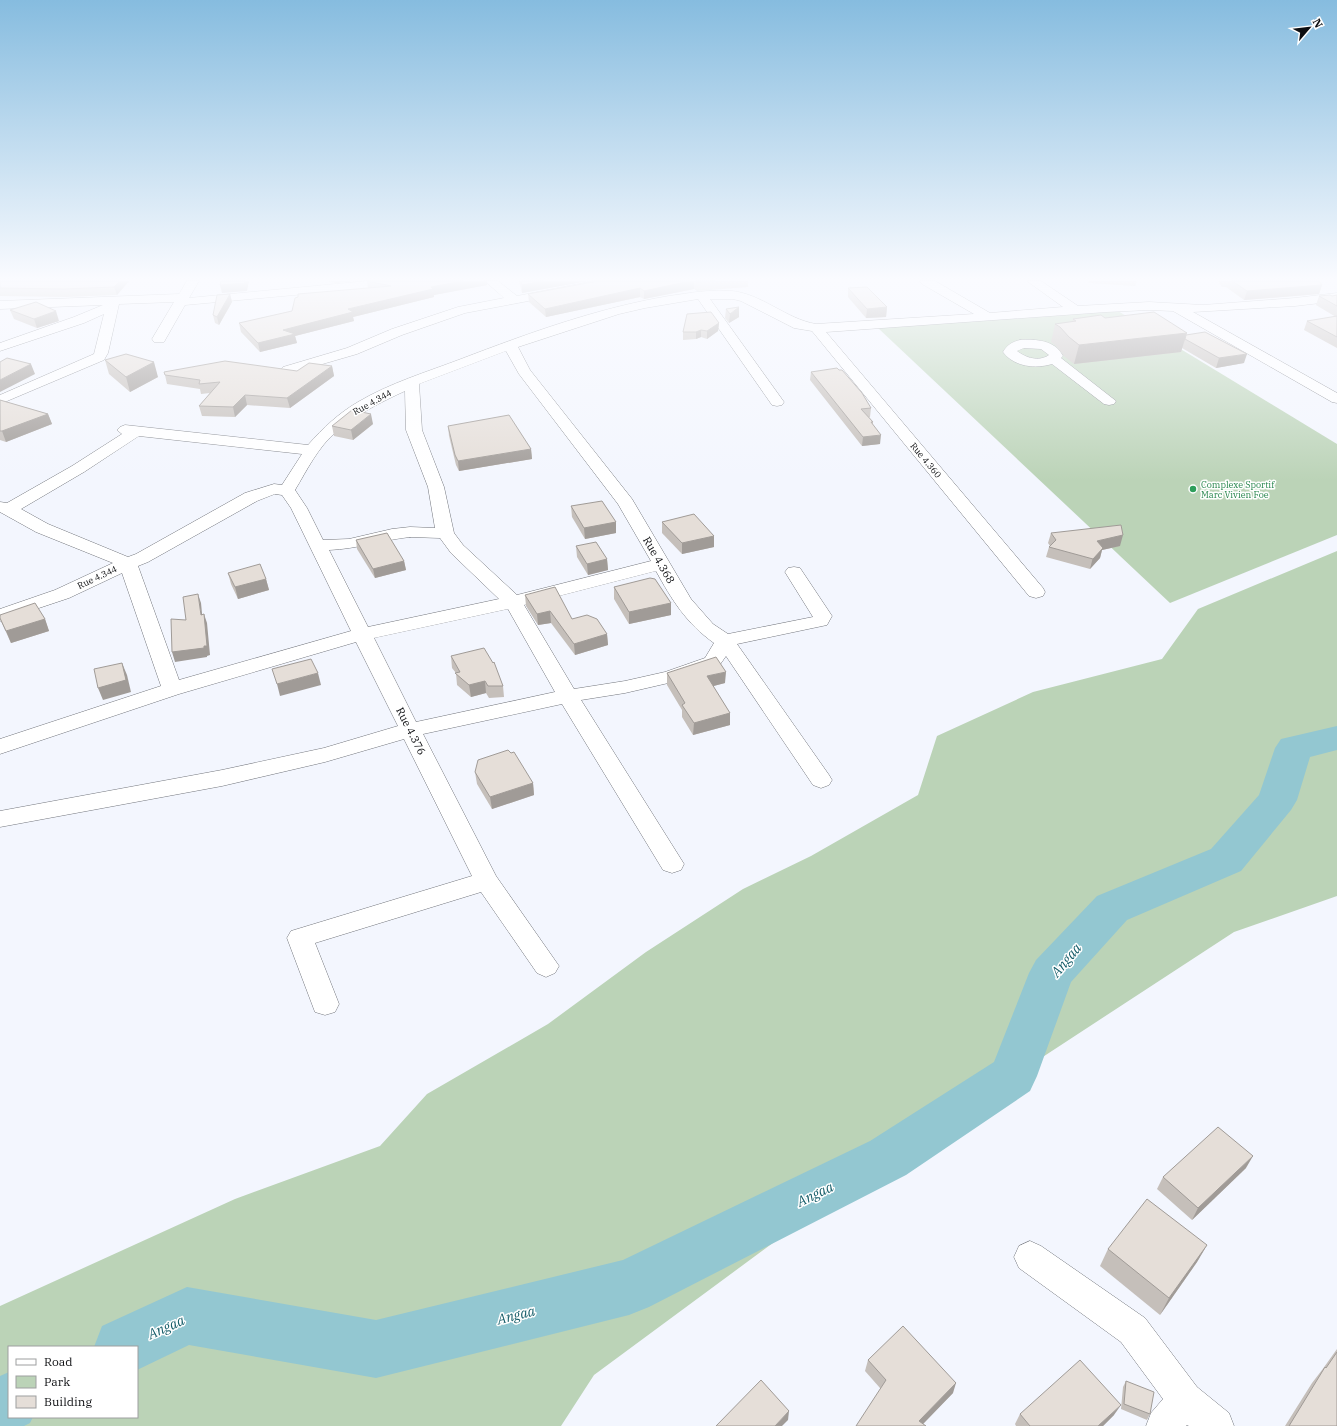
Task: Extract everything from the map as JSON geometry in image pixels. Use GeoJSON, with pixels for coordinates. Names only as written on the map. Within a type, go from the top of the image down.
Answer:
{"type":"FeatureCollection","features":[{"type":"Feature","properties":{"kind":"street"},"geometry":{"type":"LineString","coordinates":[[0,400],[99,357],[102,348]]}},
{"type":"Feature","properties":{"kind":"street"},"geometry":{"type":"LineString","coordinates":[[288,370],[360,348]]}},
{"type":"Feature","properties":{"kind":"street","name":"Rue 4.344"},"geometry":{"type":"LineString","coordinates":[[0,615],[62,594],[142,558],[252,497],[274,489],[287,490],[312,450],[330,429],[363,405],[412,382],[503,348]]}},
{"type":"Feature","properties":{"kind":"street","name":"Rue 4.368"},"geometry":{"type":"LineString","coordinates":[[511,348],[524,370],[626,503],[683,602],[706,628],[726,641]]}},
{"type":"Feature","properties":{"kind":"street"},"geometry":{"type":"LineString","coordinates":[[738,348],[777,402]]}},
{"type":"Feature","properties":{"kind":"street","name":"Rue 4.360"},"geometry":{"type":"LineString","coordinates":[[832,348],[1036,592]]}},
{"type":"Feature","properties":{"kind":"street"},"geometry":{"type":"LineString","coordinates":[[1013,348],[1010,352],[1016,358],[1040,362],[1054,359],[1109,400]]}},
{"type":"Feature","properties":{"kind":"street"},"geometry":{"type":"LineString","coordinates":[[1047,348],[1053,351],[1056,356],[1054,359]]}},
{"type":"Feature","properties":{"kind":"street"},"geometry":{"type":"LineString","coordinates":[[1245,348],[1337,399]]}},
{"type":"Feature","properties":{"kind":"street"},"geometry":{"type":"LineString","coordinates":[[412,382],[414,430],[436,487],[445,533],[457,549],[513,602],[568,696],[672,864]]}},
{"type":"Feature","properties":{"kind":"street"},"geometry":{"type":"LineString","coordinates":[[4,508],[78,469],[130,431],[312,450]]}},
{"type":"Feature","properties":{"kind":"street","name":"Rue 4.376"},"geometry":{"type":"LineString","coordinates":[[287,490],[299,508],[318,545],[487,881],[546,966]]}},
{"type":"Feature","properties":{"kind":"street"},"geometry":{"type":"LineString","coordinates":[[4,508],[42,528],[128,563],[172,689]]}},
{"type":"Feature","properties":{"kind":"street"},"geometry":{"type":"LineString","coordinates":[[318,545],[349,544],[404,533],[445,533]]}},
{"type":"Feature","properties":{"kind":"street"},"geometry":{"type":"LineString","coordinates":[[0,746],[172,689],[363,634],[513,602],[661,564]]}},
{"type":"Feature","properties":{"kind":"street"},"geometry":{"type":"LineString","coordinates":[[0,820],[222,778],[325,755],[410,730],[568,696],[625,687],[663,678],[712,662],[726,641],[820,621],[823,616],[794,572]]}},
{"type":"Feature","properties":{"kind":"street"},"geometry":{"type":"LineString","coordinates":[[726,641],[821,780]]}},
{"type":"Feature","properties":{"kind":"street"},"geometry":{"type":"LineString","coordinates":[[325,1004],[300,938],[487,881]]}},
{"type":"Feature","properties":{"kind":"street"},"geometry":{"type":"LineString","coordinates":[[1030,1257],[1133,1330],[1185,1399],[1216,1426]]}},
{"type":"Feature","properties":{"kind":"street"},"geometry":{"type":"LineString","coordinates":[[1164,1426],[1185,1399]]}},
{"type":"Feature","properties":{"kind":"green space","name":"Complexe Sportif Marc Vivien Foe"},"geometry":{"type":"Polygon","coordinates":[[[899,348],[1178,348],[1337,444],[1337,535],[1170,603],[899,348]]]}},
{"type":"Feature","properties":{"kind":"green space"},"geometry":{"type":"Polygon","coordinates":[[[1337,551],[1337,896],[1234,932],[888,1158],[594,1375],[561,1426],[0,1426],[0,1306],[235,1199],[380,1146],[427,1094],[548,1024],[646,952],[743,889],[811,856],[918,795],[937,736],[1033,692],[1162,659],[1198,609],[1337,551]]]}},
{"type":"Feature","properties":{"kind":"building"},"geometry":{"type":"Polygon","coordinates":[[[1200,348],[1235,348],[1247,354],[1219,358],[1200,348]]]}},
{"type":"Feature","properties":{"kind":"building"},"geometry":{"type":"Polygon","coordinates":[[[126,354],[154,362],[126,377],[105,360],[126,354]]]}},
{"type":"Feature","properties":{"kind":"building"},"geometry":{"type":"Polygon","coordinates":[[[7,358],[31,364],[0,380],[0,362],[7,358]]]}},
{"type":"Feature","properties":{"kind":"building"},"geometry":{"type":"Polygon","coordinates":[[[225,361],[297,371],[309,363],[332,366],[287,398],[245,395],[233,407],[199,406],[220,382],[199,384],[200,380],[165,375],[164,372],[225,361]]]}},
{"type":"Feature","properties":{"kind":"building"},"geometry":{"type":"Polygon","coordinates":[[[837,368],[842,370],[862,393],[871,408],[861,409],[873,422],[871,422],[881,435],[863,437],[811,372],[837,368]]]}},
{"type":"Feature","properties":{"kind":"building"},"geometry":{"type":"Polygon","coordinates":[[[0,400],[48,414],[0,431],[0,400]]]}},
{"type":"Feature","properties":{"kind":"building"},"geometry":{"type":"Polygon","coordinates":[[[352,410],[371,414],[351,430],[332,426],[352,410]]]}},
{"type":"Feature","properties":{"kind":"building"},"geometry":{"type":"Polygon","coordinates":[[[509,415],[531,449],[458,461],[455,455],[448,426],[509,415]]]}},
{"type":"Feature","properties":{"kind":"building"},"geometry":{"type":"Polygon","coordinates":[[[602,501],[616,522],[584,528],[571,506],[602,501]]]}},
{"type":"Feature","properties":{"kind":"building"},"geometry":{"type":"Polygon","coordinates":[[[694,514],[714,536],[682,543],[662,522],[694,514]]]}},
{"type":"Feature","properties":{"kind":"building"},"geometry":{"type":"Polygon","coordinates":[[[1121,525],[1123,535],[1097,541],[1103,548],[1093,559],[1049,547],[1056,540],[1051,533],[1121,525]]]}},
{"type":"Feature","properties":{"kind":"building"},"geometry":{"type":"Polygon","coordinates":[[[387,533],[404,561],[373,569],[356,540],[387,533]]]}},
{"type":"Feature","properties":{"kind":"building"},"geometry":{"type":"Polygon","coordinates":[[[596,542],[607,559],[587,564],[576,546],[596,542]]]}},
{"type":"Feature","properties":{"kind":"building"},"geometry":{"type":"Polygon","coordinates":[[[260,564],[266,579],[235,587],[228,573],[260,564]]]}},
{"type":"Feature","properties":{"kind":"building"},"geometry":{"type":"Polygon","coordinates":[[[650,578],[655,579],[671,603],[629,612],[614,587],[650,578]]]}},
{"type":"Feature","properties":{"kind":"building"},"geometry":{"type":"Polygon","coordinates":[[[555,587],[572,619],[587,615],[597,619],[607,634],[574,644],[550,611],[537,614],[525,595],[555,587]]]}},
{"type":"Feature","properties":{"kind":"building"},"geometry":{"type":"Polygon","coordinates":[[[198,594],[201,615],[204,614],[207,646],[204,646],[204,648],[172,652],[171,619],[186,620],[183,597],[198,594]]]}},
{"type":"Feature","properties":{"kind":"building"},"geometry":{"type":"Polygon","coordinates":[[[35,603],[45,619],[6,631],[0,615],[35,603]]]}},
{"type":"Feature","properties":{"kind":"building"},"geometry":{"type":"Polygon","coordinates":[[[484,648],[493,663],[494,662],[503,686],[488,686],[485,681],[469,685],[455,673],[460,672],[451,656],[484,648]]]}},
{"type":"Feature","properties":{"kind":"building"},"geometry":{"type":"Polygon","coordinates":[[[716,657],[726,672],[707,676],[730,713],[694,723],[682,705],[685,703],[667,673],[716,657]]]}},
{"type":"Feature","properties":{"kind":"building"},"geometry":{"type":"Polygon","coordinates":[[[311,659],[318,673],[277,684],[272,669],[311,659]]]}},
{"type":"Feature","properties":{"kind":"building"},"geometry":{"type":"Polygon","coordinates":[[[122,663],[126,680],[98,688],[94,669],[122,663]]]}},
{"type":"Feature","properties":{"kind":"building"},"geometry":{"type":"Polygon","coordinates":[[[508,750],[511,753],[514,752],[533,783],[490,797],[475,772],[478,760],[508,750]]]}},
{"type":"Feature","properties":{"kind":"building"},"geometry":{"type":"Polygon","coordinates":[[[1218,1127],[1253,1156],[1198,1208],[1163,1177],[1218,1127]]]}},
{"type":"Feature","properties":{"kind":"building"},"geometry":{"type":"Polygon","coordinates":[[[1147,1199],[1207,1245],[1169,1298],[1108,1249],[1147,1199]]]}},
{"type":"Feature","properties":{"kind":"building"},"geometry":{"type":"Polygon","coordinates":[[[903,1326],[956,1383],[919,1421],[926,1426],[856,1426],[886,1380],[868,1360],[903,1326]]]}},
{"type":"Feature","properties":{"kind":"building"},"geometry":{"type":"Polygon","coordinates":[[[1337,1352],[1337,1426],[1289,1426],[1325,1367],[1326,1368],[1337,1352]]]}},
{"type":"Feature","properties":{"kind":"building"},"geometry":{"type":"Polygon","coordinates":[[[1080,1360],[1121,1405],[1098,1426],[1030,1426],[1020,1414],[1080,1360]]]}},
{"type":"Feature","properties":{"kind":"building"},"geometry":{"type":"Polygon","coordinates":[[[761,1380],[789,1411],[775,1426],[716,1426],[761,1380]]]}},
{"type":"Feature","properties":{"kind":"building"},"geometry":{"type":"Polygon","coordinates":[[[1126,1381],[1154,1392],[1150,1414],[1124,1404],[1126,1381]]]}},
{"type":"Feature","properties":{"kind":"waterway","name":"Angaa"},"geometry":{"type":"LineString","coordinates":[[125,1346],[187,1316],[376,1349],[629,1287],[888,1158],[1013,1076],[1052,973],[1112,908],[1226,860],[1277,800],[1294,748],[1337,738]]}},
{"type":"Feature","properties":{"kind":"waterway","name":"Angaa"},"geometry":{"type":"LineString","coordinates":[[0,1406],[8,1402]]}},
{"type":"Feature","properties":{"kind":"place","name":"Complexe Sportif Marc Vivien Foe"},"geometry":{"type":"Point","coordinates":[1193,489]}}]}
